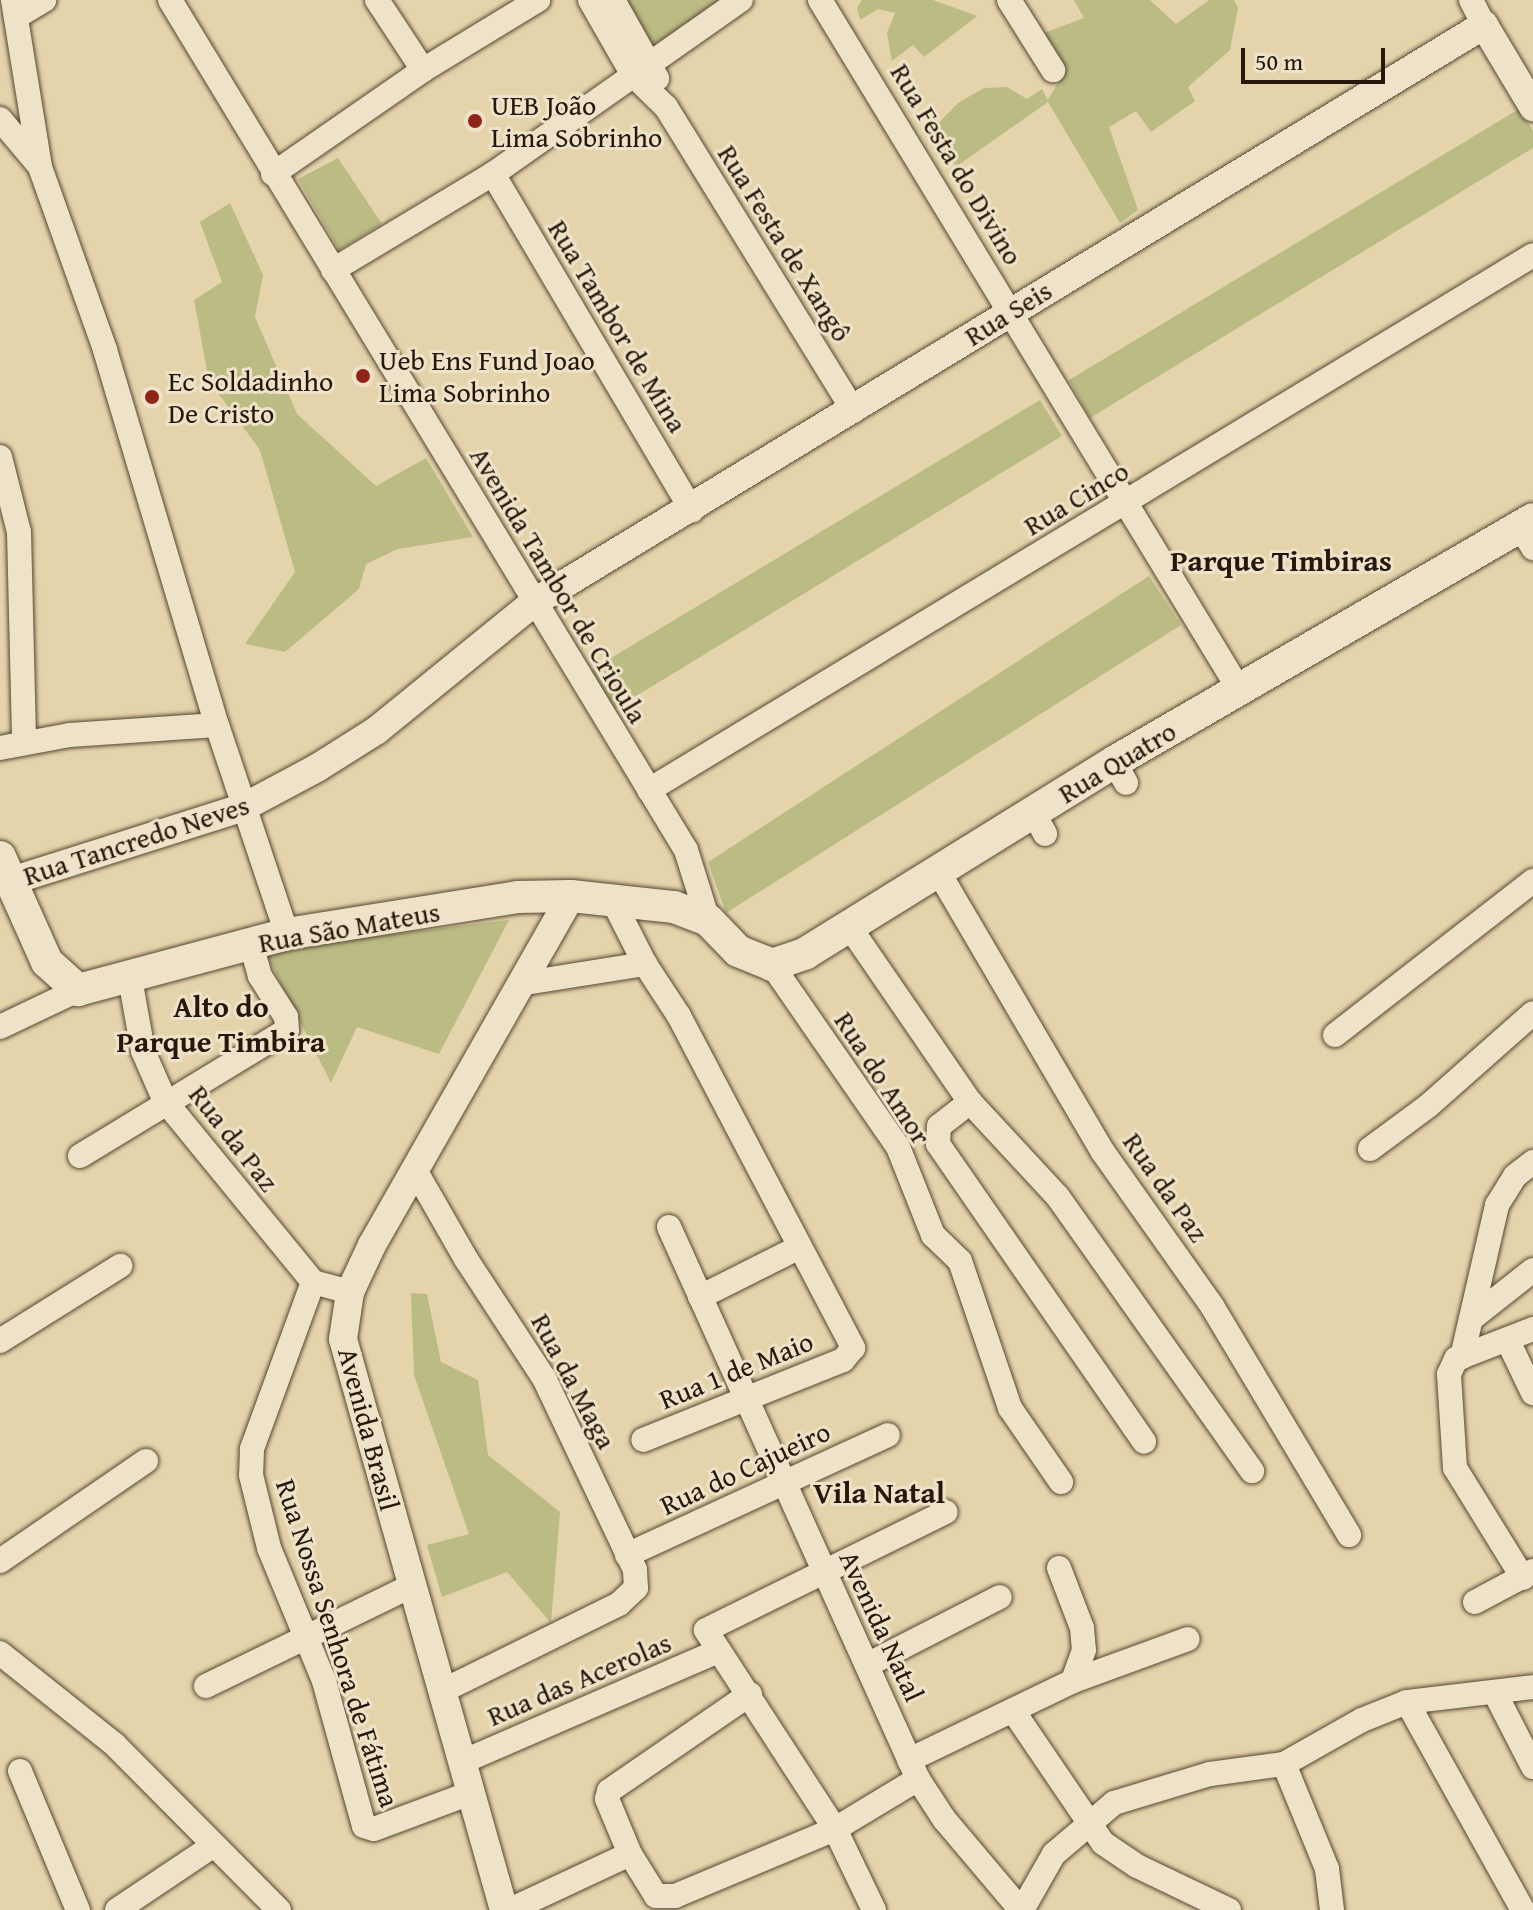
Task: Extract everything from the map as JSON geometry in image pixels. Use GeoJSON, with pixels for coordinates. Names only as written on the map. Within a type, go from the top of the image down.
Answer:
{"type":"FeatureCollection","features":[{"type":"Feature","properties":{"kind":"main road","name":"Rua Quatro"},"geometry":{"type":"LineString","coordinates":[[772,965],[806,953],[938,871],[1039,823],[1120,773],[1239,689],[1529,531]]}},
{"type":"Feature","properties":{"kind":"main road"},"geometry":{"type":"LineString","coordinates":[[6,869],[47,962],[78,990]]}},
{"type":"Feature","properties":{"kind":"main road","name":"Rua São Mateus"},"geometry":{"type":"LineString","coordinates":[[78,990],[287,934],[518,897],[571,896],[652,902],[708,920]]}},
{"type":"Feature","properties":{"kind":"main road"},"geometry":{"type":"LineString","coordinates":[[708,920],[738,951],[772,965]]}},
{"type":"Feature","properties":{"kind":"street"},"geometry":{"type":"LineString","coordinates":[[44,0],[15,8],[40,167],[105,350],[217,725],[287,934]]}},
{"type":"Feature","properties":{"kind":"street","name":"Avenida Tambor de Crioula"},"geometry":{"type":"LineString","coordinates":[[170,0],[533,603],[686,850],[708,920]]}},
{"type":"Feature","properties":{"kind":"street"},"geometry":{"type":"LineString","coordinates":[[377,0],[423,70]]}},
{"type":"Feature","properties":{"kind":"street"},"geometry":{"type":"LineString","coordinates":[[273,174],[423,70],[538,0]]}},
{"type":"Feature","properties":{"kind":"street","name":"Rua Festa de Xangô"},"geometry":{"type":"LineString","coordinates":[[590,0],[642,68],[854,411]]}},
{"type":"Feature","properties":{"kind":"street","name":"Rua Festa de Xangô"},"geometry":{"type":"LineString","coordinates":[[613,0],[642,68]]}},
{"type":"Feature","properties":{"kind":"street"},"geometry":{"type":"LineString","coordinates":[[333,270],[493,174],[741,0]]}},
{"type":"Feature","properties":{"kind":"street","name":"Rua Festa do Divino"},"geometry":{"type":"LineString","coordinates":[[820,0],[1239,689]]}},
{"type":"Feature","properties":{"kind":"street"},"geometry":{"type":"LineString","coordinates":[[1009,0],[1053,70]]}},
{"type":"Feature","properties":{"kind":"street"},"geometry":{"type":"LineString","coordinates":[[1471,0],[1533,107]]}},
{"type":"Feature","properties":{"kind":"street","name":"Rua Seis"},"geometry":{"type":"LineString","coordinates":[[533,603],[692,510],[1010,311],[1484,25]]}},
{"type":"Feature","properties":{"kind":"street"},"geometry":{"type":"LineString","coordinates":[[0,120],[40,167]]}},
{"type":"Feature","properties":{"kind":"street","name":"Rua Tambor de Mina"},"geometry":{"type":"LineString","coordinates":[[493,174],[692,510]]}},
{"type":"Feature","properties":{"kind":"street","name":"Rua Cinco"},"geometry":{"type":"LineString","coordinates":[[649,790],[1125,505],[1533,255]]}},
{"type":"Feature","properties":{"kind":"street"},"geometry":{"type":"LineString","coordinates":[[0,457],[19,532],[24,741]]}},
{"type":"Feature","properties":{"kind":"street","name":"Rua Tancredo Neves"},"geometry":{"type":"LineString","coordinates":[[6,869],[244,807],[377,730],[533,603]]}},
{"type":"Feature","properties":{"kind":"street"},"geometry":{"type":"LineString","coordinates":[[0,748],[24,741],[217,725]]}},
{"type":"Feature","properties":{"kind":"street","name":"Rua da Paz"},"geometry":{"type":"LineString","coordinates":[[938,871],[1103,1152],[1212,1306],[1349,1535]]}},
{"type":"Feature","properties":{"kind":"street"},"geometry":{"type":"LineString","coordinates":[[1335,1035],[1533,881]]}},
{"type":"Feature","properties":{"kind":"street","name":"Avenida Brasil"},"geometry":{"type":"LineString","coordinates":[[507,1910],[344,1352],[350,1292],[415,1170],[571,896]]}},
{"type":"Feature","properties":{"kind":"street"},"geometry":{"type":"LineString","coordinates":[[612,899],[645,964],[679,1016],[796,1249],[700,1297]]}},
{"type":"Feature","properties":{"kind":"street"},"geometry":{"type":"LineString","coordinates":[[849,926],[970,1102],[1058,1197],[1252,1471]]}},
{"type":"Feature","properties":{"kind":"street"},"geometry":{"type":"LineString","coordinates":[[80,1156],[289,1027],[260,976],[251,945]]}},
{"type":"Feature","properties":{"kind":"street"},"geometry":{"type":"LineString","coordinates":[[519,984],[645,964]]}},
{"type":"Feature","properties":{"kind":"street","name":"Rua do Amor"},"geometry":{"type":"LineString","coordinates":[[772,965],[898,1147],[933,1235],[960,1261],[1010,1408],[1061,1482]]}},
{"type":"Feature","properties":{"kind":"street","name":"Rua da Paz"},"geometry":{"type":"LineString","coordinates":[[130,978],[143,1051],[165,1101],[313,1282]]}},
{"type":"Feature","properties":{"kind":"street","name":"Rua São Mateus"},"geometry":{"type":"LineString","coordinates":[[0,1027],[78,990]]}},
{"type":"Feature","properties":{"kind":"street"},"geometry":{"type":"LineString","coordinates":[[1370,1149],[1428,1106],[1533,1013]]}},
{"type":"Feature","properties":{"kind":"street"},"geometry":{"type":"LineString","coordinates":[[970,1102],[939,1126],[938,1144],[1144,1442]]}},
{"type":"Feature","properties":{"kind":"street"},"geometry":{"type":"LineString","coordinates":[[1475,1602],[1528,1575],[1455,1468],[1449,1374],[1462,1357],[1497,1205],[1515,1176],[1533,1162]]}},
{"type":"Feature","properties":{"kind":"street","name":"Rua da Maga"},"geometry":{"type":"LineString","coordinates":[[415,1170],[466,1259],[530,1351],[627,1555],[636,1588],[619,1604],[442,1691]]}},
{"type":"Feature","properties":{"kind":"street","name":"Avenida Natal"},"geometry":{"type":"LineString","coordinates":[[669,1227],[914,1769],[962,1841],[1022,1910]]}},
{"type":"Feature","properties":{"kind":"street","name":"Rua 1 de Maio"},"geometry":{"type":"LineString","coordinates":[[643,1440],[850,1356],[850,1338],[796,1249]]}},
{"type":"Feature","properties":{"kind":"street"},"geometry":{"type":"LineString","coordinates":[[0,1341],[120,1266]]}},
{"type":"Feature","properties":{"kind":"street"},"geometry":{"type":"LineString","coordinates":[[1471,1319],[1533,1270]]}},
{"type":"Feature","properties":{"kind":"street"},"geometry":{"type":"LineString","coordinates":[[313,1282],[350,1292]]}},
{"type":"Feature","properties":{"kind":"street","name":"Rua Nossa Senhora de Fátima"},"geometry":{"type":"LineString","coordinates":[[313,1282],[250,1461],[269,1548],[306,1634],[364,1826],[374,1829],[471,1793]]}},
{"type":"Feature","properties":{"kind":"street"},"geometry":{"type":"LineString","coordinates":[[1462,1357],[1533,1329]]}},
{"type":"Feature","properties":{"kind":"street"},"geometry":{"type":"LineString","coordinates":[[1508,1341],[1533,1393]]}},
{"type":"Feature","properties":{"kind":"street","name":"Rua do Cajueiro"},"geometry":{"type":"LineString","coordinates":[[627,1555],[888,1435]]}},
{"type":"Feature","properties":{"kind":"street"},"geometry":{"type":"LineString","coordinates":[[0,1561],[146,1461]]}},
{"type":"Feature","properties":{"kind":"street"},"geometry":{"type":"LineString","coordinates":[[874,1910],[835,1829],[706,1630],[946,1512]]}},
{"type":"Feature","properties":{"kind":"street"},"geometry":{"type":"LineString","coordinates":[[1059,1568],[1082,1628],[1084,1650],[1073,1681]]}},
{"type":"Feature","properties":{"kind":"street"},"geometry":{"type":"LineString","coordinates":[[206,1686],[306,1634],[413,1585]]}},
{"type":"Feature","properties":{"kind":"street"},"geometry":{"type":"LineString","coordinates":[[867,1665],[1000,1597]]}},
{"type":"Feature","properties":{"kind":"street"},"geometry":{"type":"LineString","coordinates":[[750,1694],[609,1791],[607,1799],[630,1854],[648,1888],[665,1898],[835,1829],[914,1769],[1014,1712],[1073,1681],[1188,1639]]}},
{"type":"Feature","properties":{"kind":"street","name":"Rua das Acerolas"},"geometry":{"type":"LineString","coordinates":[[462,1762],[719,1651]]}},
{"type":"Feature","properties":{"kind":"street"},"geometry":{"type":"LineString","coordinates":[[0,1653],[114,1744],[211,1847],[279,1910]]}},
{"type":"Feature","properties":{"kind":"street"},"geometry":{"type":"LineString","coordinates":[[1022,1910],[1054,1854],[1114,1803],[1160,1785],[1284,1764],[1362,1720],[1407,1702],[1496,1695],[1533,1687]]}},
{"type":"Feature","properties":{"kind":"street"},"geometry":{"type":"LineString","coordinates":[[1496,1695],[1533,1767]]}},
{"type":"Feature","properties":{"kind":"street"},"geometry":{"type":"LineString","coordinates":[[1407,1702],[1523,1910]]}},
{"type":"Feature","properties":{"kind":"street"},"geometry":{"type":"LineString","coordinates":[[1014,1712],[1086,1825],[1137,1866],[1229,1910]]}},
{"type":"Feature","properties":{"kind":"street"},"geometry":{"type":"LineString","coordinates":[[1284,1764],[1327,1869],[1332,1910]]}},
{"type":"Feature","properties":{"kind":"street"},"geometry":{"type":"LineString","coordinates":[[20,1771],[78,1910]]}},
{"type":"Feature","properties":{"kind":"street"},"geometry":{"type":"LineString","coordinates":[[117,1910],[211,1847]]}},
{"type":"Feature","properties":{"kind":"street"},"geometry":{"type":"LineString","coordinates":[[507,1910],[630,1854]]}},
{"type":"Feature","properties":{"kind":"green space"},"geometry":{"type":"Polygon","coordinates":[[[621,0],[741,0],[651,56],[621,0]]]}},
{"type":"Feature","properties":{"kind":"green space"},"geometry":{"type":"Polygon","coordinates":[[[862,0],[933,0],[977,16],[924,57],[913,45],[892,61],[887,33],[895,13],[878,9],[860,20],[857,8],[862,0]]]}},
{"type":"Feature","properties":{"kind":"green space"},"geometry":{"type":"Polygon","coordinates":[[[1074,0],[1150,0],[1176,24],[1209,0],[1234,0],[1238,8],[1230,50],[1188,87],[1195,101],[1151,132],[1136,111],[1109,127],[1138,210],[1120,223],[1048,102],[957,166],[941,152],[936,126],[958,103],[984,88],[1007,87],[1027,99],[1042,89],[1048,100],[1064,72],[1044,33],[1084,18],[1074,0]]]}},
{"type":"Feature","properties":{"kind":"green space"},"geometry":{"type":"Polygon","coordinates":[[[1519,109],[1533,131],[1533,148],[1090,418],[1069,380],[1519,109]]]}},
{"type":"Feature","properties":{"kind":"green space"},"geometry":{"type":"Polygon","coordinates":[[[338,158],[382,224],[339,250],[298,179],[338,158]]]}},
{"type":"Feature","properties":{"kind":"green space"},"geometry":{"type":"Polygon","coordinates":[[[230,203],[263,275],[255,317],[297,414],[376,486],[426,458],[473,537],[398,549],[366,564],[359,589],[285,652],[245,644],[295,572],[260,450],[209,381],[194,300],[222,282],[200,222],[230,203]]]}},
{"type":"Feature","properties":{"kind":"green space"},"geometry":{"type":"Polygon","coordinates":[[[1040,400],[1062,436],[610,712],[591,670],[1040,400]]]}},
{"type":"Feature","properties":{"kind":"green space"},"geometry":{"type":"Polygon","coordinates":[[[1149,576],[1181,625],[726,913],[708,862],[1149,576]]]}},
{"type":"Feature","properties":{"kind":"green space"},"geometry":{"type":"Polygon","coordinates":[[[509,920],[439,1054],[357,1027],[331,1083],[264,950],[509,920]]]}},
{"type":"Feature","properties":{"kind":"green space"},"geometry":{"type":"Polygon","coordinates":[[[411,1293],[427,1294],[441,1362],[478,1380],[488,1455],[560,1512],[551,1623],[507,1572],[442,1597],[427,1545],[469,1534],[414,1375],[411,1293]]]}},
{"type":"Feature","properties":{"kind":"place","name":"UEB João Lima Sobrinho"},"geometry":{"type":"Point","coordinates":[475,121]}},
{"type":"Feature","properties":{"kind":"place","name":"Ueb Ens Fund Joao Lima Sobrinho"},"geometry":{"type":"Point","coordinates":[363,376]}},
{"type":"Feature","properties":{"kind":"place","name":"Ec Soldadinho De Cristo"},"geometry":{"type":"Point","coordinates":[152,397]}},
{"type":"Feature","properties":{"kind":"district","name":"Parque Timbiras"},"geometry":{"type":"Point","coordinates":[1281,560]}},
{"type":"Feature","properties":{"kind":"district","name":"Alto do Parque Timbira"},"geometry":{"type":"Point","coordinates":[221,1023]}},
{"type":"Feature","properties":{"kind":"district","name":"Vila Natal"},"geometry":{"type":"Point","coordinates":[879,1492]}}]}
